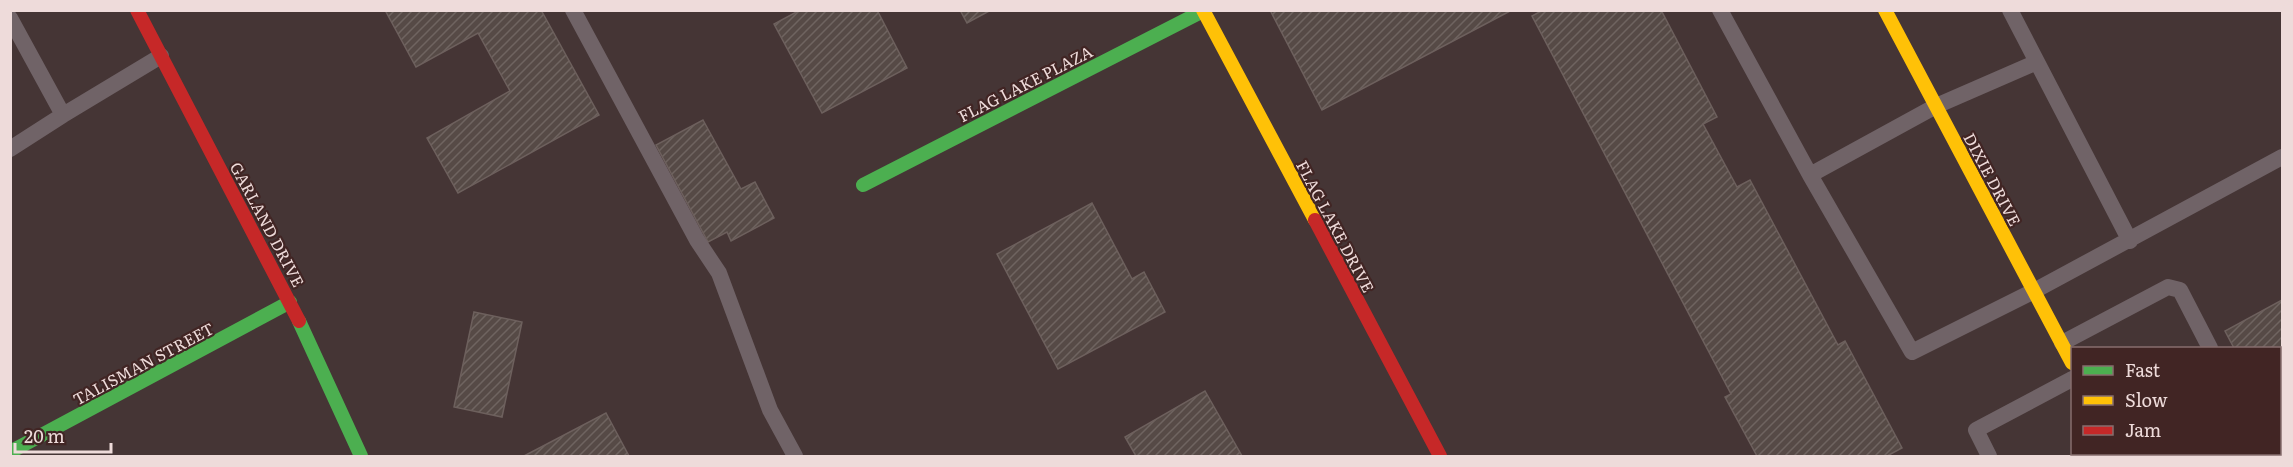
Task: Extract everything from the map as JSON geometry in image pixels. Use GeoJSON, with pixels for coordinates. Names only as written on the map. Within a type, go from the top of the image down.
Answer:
{"type":"FeatureCollection","features":[{"type":"Feature","properties":{"kind":"street","name":"GARLAND DRIVE"},"geometry":{"type":"LineString","coordinates":[[137,10],[290,302],[362,456]]}},
{"type":"Feature","properties":{"kind":"street","name":"DIXIE DRIVE"},"geometry":{"type":"LineString","coordinates":[[1885,10],[2071,359]]}},
{"type":"Feature","properties":{"kind":"street","name":"FLAG LAKE PLAZA"},"geometry":{"type":"LineString","coordinates":[[863,185],[1203,11]]}},
{"type":"Feature","properties":{"kind":"street","name":"FLAG LAKE DRIVE"},"geometry":{"type":"LineString","coordinates":[[1203,11],[1440,456]]}},
{"type":"Feature","properties":{"kind":"street","name":"TALISMAN STREET"},"geometry":{"type":"LineString","coordinates":[[10,452],[290,302]]}},
{"type":"Feature","properties":{"kind":"lane"},"geometry":{"type":"LineString","coordinates":[[573,10],[697,240],[719,273],[770,410],[795,456]]}},
{"type":"Feature","properties":{"kind":"lane"},"geometry":{"type":"LineString","coordinates":[[1720,10],[1810,175],[1912,352],[2130,241],[2283,157]]}},
{"type":"Feature","properties":{"kind":"lane"},"geometry":{"type":"LineString","coordinates":[[2010,10],[2130,241]]}},
{"type":"Feature","properties":{"kind":"lane"},"geometry":{"type":"LineString","coordinates":[[10,18],[63,115]]}},
{"type":"Feature","properties":{"kind":"lane"},"geometry":{"type":"LineString","coordinates":[[10,149],[161,56]]}},
{"type":"Feature","properties":{"kind":"lane"},"geometry":{"type":"LineString","coordinates":[[1810,175],[1936,106],[2037,62]]}},
{"type":"Feature","properties":{"kind":"lane"},"geometry":{"type":"LineString","coordinates":[[2062,343],[2169,287],[2180,290],[2209,347]]}},
{"type":"Feature","properties":{"kind":"lane"},"geometry":{"type":"LineString","coordinates":[[1989,456],[1976,430],[2071,381]]}},
{"type":"Feature","properties":{"kind":"building"},"geometry":{"type":"Polygon","coordinates":[[[385,10],[541,10],[599,115],[458,193],[427,138],[510,91],[478,33],[416,67],[385,10]]]}},
{"type":"Feature","properties":{"kind":"building"},"geometry":{"type":"Polygon","coordinates":[[[800,10],[877,10],[907,68],[822,113],[774,24],[800,10]]]}},
{"type":"Feature","properties":{"kind":"building"},"geometry":{"type":"Polygon","coordinates":[[[960,10],[991,10],[967,23],[960,10]]]}},
{"type":"Feature","properties":{"kind":"building"},"geometry":{"type":"Polygon","coordinates":[[[1270,10],[1512,10],[1322,110],[1270,10]]]}},
{"type":"Feature","properties":{"kind":"building"},"geometry":{"type":"Polygon","coordinates":[[[1543,10],[1661,10],[1717,117],[1703,124],[1737,187],[1750,180],[1838,345],[1845,341],[1902,448],[1887,456],[1757,456],[1725,397],[1731,394],[1532,16],[1543,10]]]}},
{"type":"Feature","properties":{"kind":"building"},"geometry":{"type":"Polygon","coordinates":[[[703,120],[741,189],[755,182],[774,218],[731,241],[727,232],[708,242],[656,145],[703,120]]]}},
{"type":"Feature","properties":{"kind":"building"},"geometry":{"type":"Polygon","coordinates":[[[1092,203],[1132,279],[1144,272],[1165,312],[1058,369],[997,254],[1092,203]]]}},
{"type":"Feature","properties":{"kind":"building"},"geometry":{"type":"Polygon","coordinates":[[[2282,300],[2282,419],[2281,347],[2233,347],[2225,331],[2282,300]]]}},
{"type":"Feature","properties":{"kind":"building"},"geometry":{"type":"Polygon","coordinates":[[[474,312],[522,322],[502,417],[454,407],[474,312]]]}},
{"type":"Feature","properties":{"kind":"building"},"geometry":{"type":"Polygon","coordinates":[[[1205,391],[1242,456],[1136,456],[1125,437],[1205,391]]]}},
{"type":"Feature","properties":{"kind":"building"},"geometry":{"type":"Polygon","coordinates":[[[606,413],[629,456],[524,456],[606,413]]]}},
{"type":"Feature","properties":{"kind":"traffic: fast"},"geometry":{"type":"LineString","coordinates":[[863,185],[1203,11]]}},
{"type":"Feature","properties":{"kind":"traffic: fast"},"geometry":{"type":"LineString","coordinates":[[10,452],[290,302]]}},
{"type":"Feature","properties":{"kind":"traffic: fast"},"geometry":{"type":"LineString","coordinates":[[299,321],[361,456]]}},
{"type":"Feature","properties":{"kind":"traffic: slow"},"geometry":{"type":"LineString","coordinates":[[1203,10],[1315,220]]}},
{"type":"Feature","properties":{"kind":"traffic: slow"},"geometry":{"type":"LineString","coordinates":[[1885,10],[2071,361]]}},
{"type":"Feature","properties":{"kind":"traffic: jam"},"geometry":{"type":"LineString","coordinates":[[137,10],[299,321]]}},
{"type":"Feature","properties":{"kind":"traffic: jam"},"geometry":{"type":"LineString","coordinates":[[1315,220],[1440,456]]}}]}
